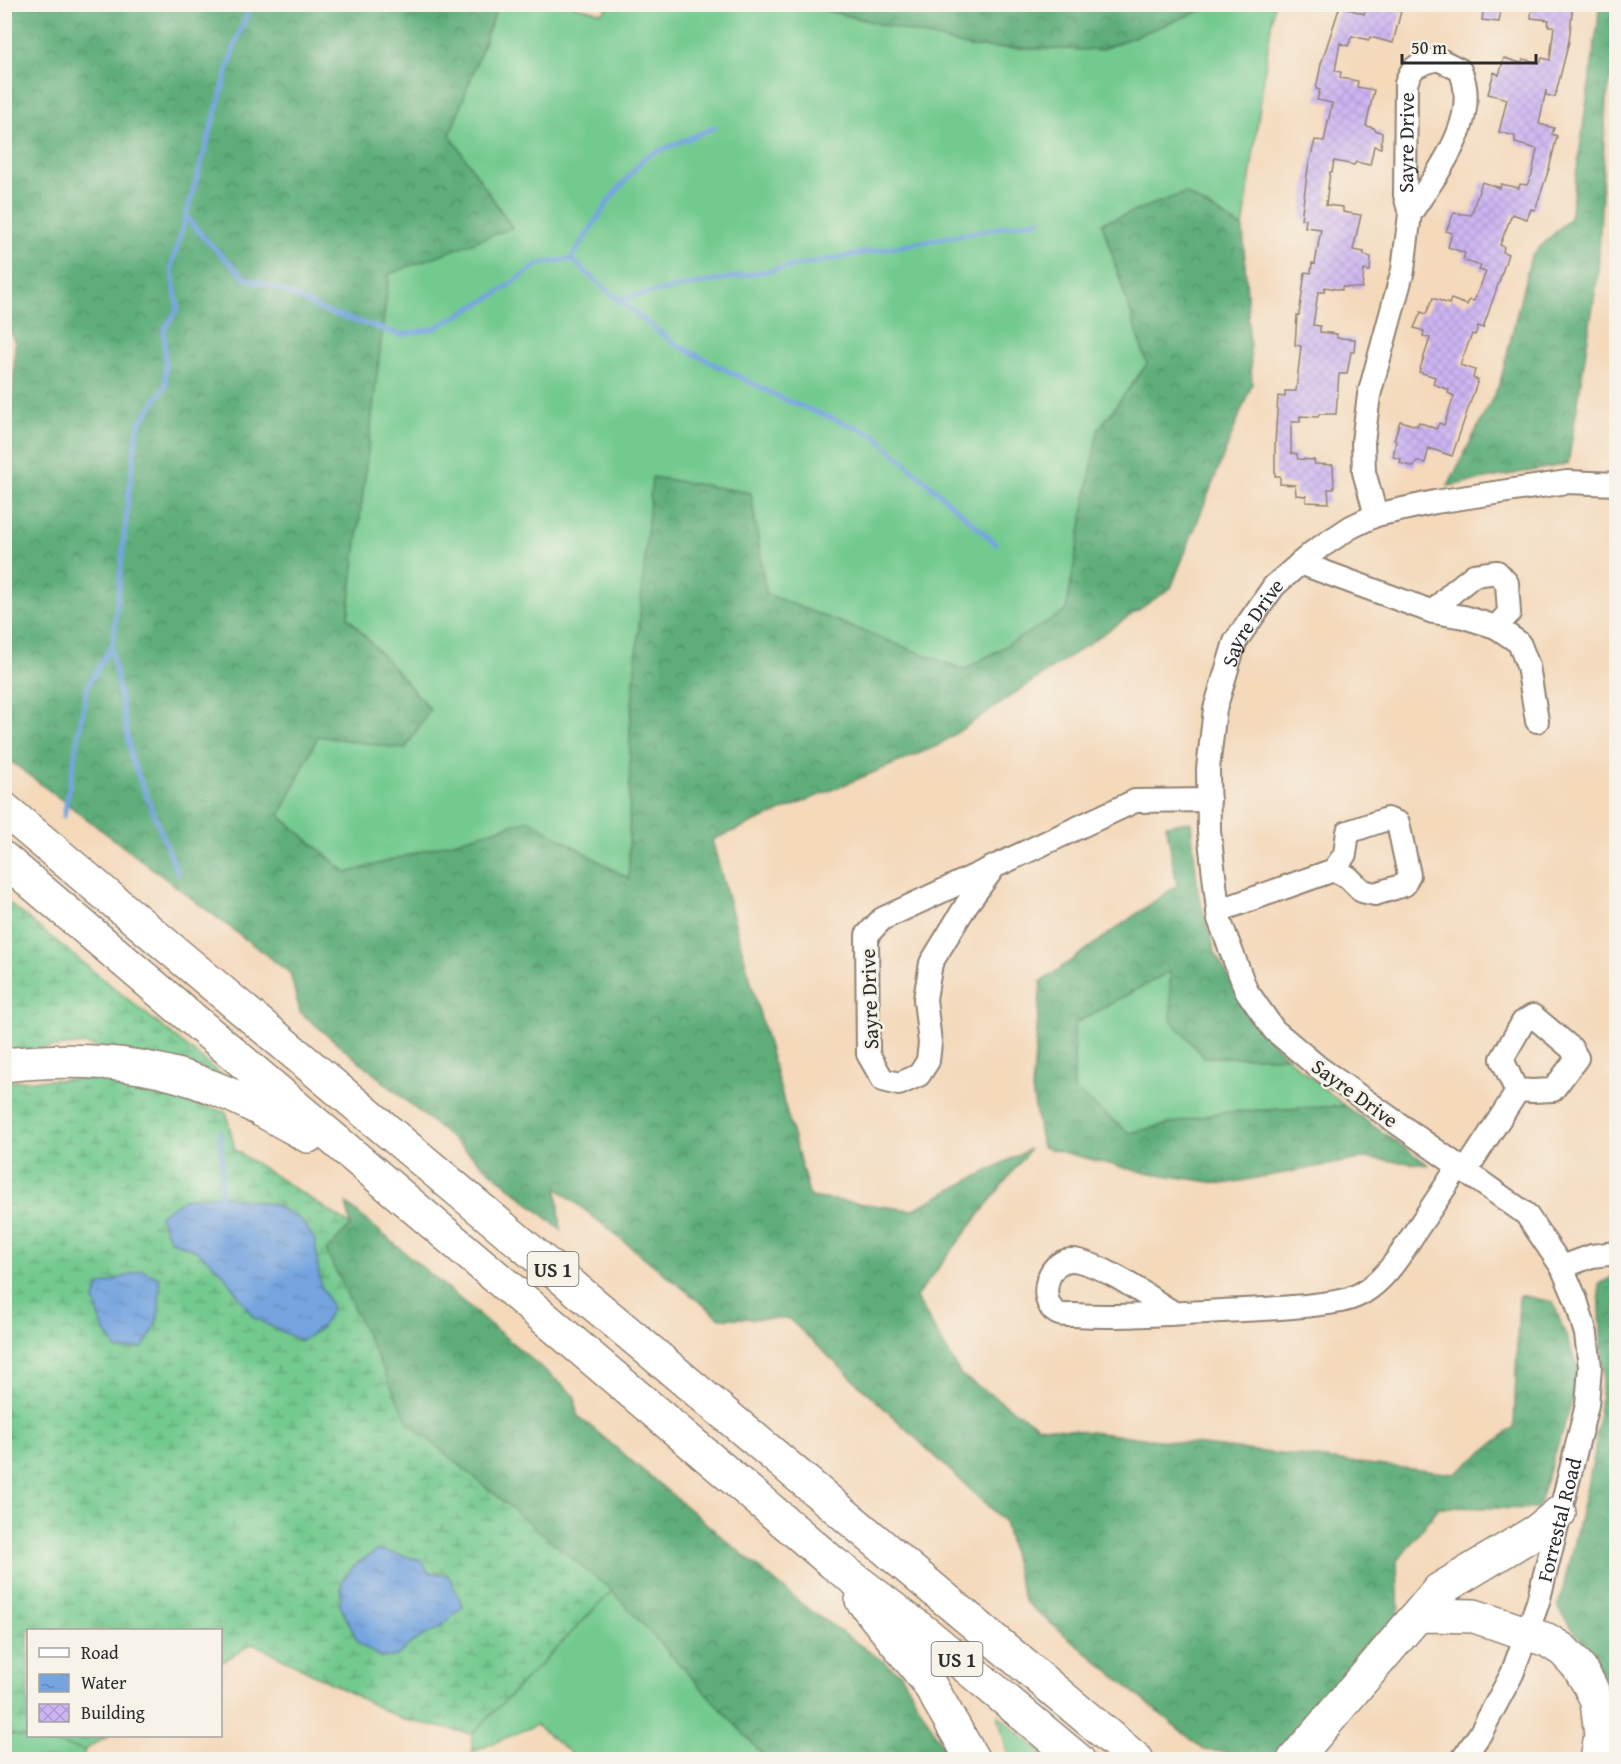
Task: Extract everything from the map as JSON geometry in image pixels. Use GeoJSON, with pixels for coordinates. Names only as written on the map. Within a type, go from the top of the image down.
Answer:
{"type":"FeatureCollection","features":[{"type":"Feature","properties":{"kind":"highway","name":"US 1"},"geometry":{"type":"LineString","coordinates":[[4,810],[1137,1760]]}},
{"type":"Feature","properties":{"kind":"highway","name":"US 1"},"geometry":{"type":"LineString","coordinates":[[4,859],[833,1563],[928,1635],[1078,1760]]}},
{"type":"Feature","properties":{"kind":"highway"},"geometry":{"type":"LineString","coordinates":[[4,1065],[54,1060],[111,1062],[189,1078],[256,1107],[369,1170]]}},
{"type":"Feature","properties":{"kind":"highway"},"geometry":{"type":"LineString","coordinates":[[1294,1760],[1439,1590],[1528,1536],[1559,1513]]}},
{"type":"Feature","properties":{"kind":"highway"},"geometry":{"type":"LineString","coordinates":[[833,1563],[928,1682],[973,1760]]}},
{"type":"Feature","properties":{"kind":"highway"},"geometry":{"type":"LineString","coordinates":[[1416,1617],[1427,1615],[1474,1616],[1547,1640],[1563,1650],[1578,1666],[1597,1702],[1601,1735],[1597,1760]]}},
{"type":"Feature","properties":{"kind":"highway"},"geometry":{"type":"LineString","coordinates":[[1102,1729],[1159,1760]]}},
{"type":"Feature","properties":{"kind":"street","name":"Sayre Drive"},"geometry":{"type":"LineString","coordinates":[[1376,515],[1364,472],[1363,442],[1369,395],[1403,270],[1410,214],[1404,195],[1406,84],[1409,72],[1417,65],[1438,59],[1460,70],[1467,89],[1465,113],[1450,152],[1410,214]]}},
{"type":"Feature","properties":{"kind":"street","name":"Sayre Drive"},"geometry":{"type":"LineString","coordinates":[[1562,1267],[1526,1214],[1318,1067],[1274,1030],[1246,990],[1219,919],[1209,831],[1208,769],[1215,709],[1235,642],[1274,586],[1300,563],[1351,527],[1376,515],[1436,502],[1567,482],[1617,484]]}},
{"type":"Feature","properties":{"kind":"street","name":"Sayre Drive"},"geometry":{"type":"LineString","coordinates":[[1300,563],[1433,612],[1496,627]]}},
{"type":"Feature","properties":{"kind":"street"},"geometry":{"type":"LineString","coordinates":[[1433,612],[1474,575],[1497,572],[1507,583],[1509,613],[1496,627],[1518,642],[1528,666],[1537,721]]}},
{"type":"Feature","properties":{"kind":"street","name":"Sayre Drive"},"geometry":{"type":"LineString","coordinates":[[995,866],[967,903],[931,963],[925,999],[930,1043],[928,1062],[919,1075],[898,1084],[883,1080],[868,1054],[867,935],[882,919],[995,866],[1135,801],[1209,800]]}},
{"type":"Feature","properties":{"kind":"street"},"geometry":{"type":"LineString","coordinates":[[1218,911],[1334,870]]}},
{"type":"Feature","properties":{"kind":"street"},"geometry":{"type":"LineString","coordinates":[[1174,1313],[1112,1275],[1080,1261],[1061,1262],[1053,1268],[1047,1281],[1048,1302],[1052,1310],[1059,1314],[1101,1317],[1290,1307],[1354,1297],[1370,1289],[1392,1268],[1517,1092]]}},
{"type":"Feature","properties":{"kind":"street"},"geometry":{"type":"LineString","coordinates":[[1562,1267],[1592,1256],[1617,1253]]}},
{"type":"Feature","properties":{"kind":"street","name":"Forrestal Road"},"geometry":{"type":"LineString","coordinates":[[1461,1760],[1480,1734],[1512,1674],[1538,1602],[1587,1405],[1590,1368],[1586,1334],[1580,1311],[1562,1267]]}},
{"type":"Feature","properties":{"kind":"green space"},"geometry":{"type":"Polygon","coordinates":[[[611,4],[805,5],[971,47],[1100,50],[1215,5],[1274,5],[1243,228],[1185,193],[1102,223],[1147,364],[1098,430],[1067,611],[964,670],[766,594],[751,493],[653,477],[630,728],[629,879],[529,820],[347,873],[280,816],[318,736],[405,749],[430,709],[348,617],[389,274],[512,227],[449,135],[498,5],[571,5],[602,13],[611,4]]]}},
{"type":"Feature","properties":{"kind":"green space"},"geometry":{"type":"Polygon","coordinates":[[[4,5],[498,5],[450,135],[512,228],[389,274],[348,617],[430,709],[405,749],[318,736],[280,816],[347,873],[529,820],[629,879],[630,728],[652,477],[751,493],[766,594],[964,670],[1066,611],[1098,430],[1147,364],[1102,223],[1185,193],[1243,228],[1252,384],[1171,588],[937,746],[712,840],[810,1197],[912,1210],[1030,1149],[916,1297],[961,1375],[1038,1426],[1455,1474],[1514,1427],[1519,1295],[1553,1302],[1579,1371],[1576,1389],[1537,1509],[1439,1507],[1397,1562],[1399,1619],[1286,1759],[1204,1750],[1024,1601],[1004,1521],[789,1319],[720,1318],[557,1188],[561,1230],[300,1012],[290,973],[5,757],[4,472],[10,464],[15,343],[4,318],[4,5]]]}},
{"type":"Feature","properties":{"kind":"green space"},"geometry":{"type":"Polygon","coordinates":[[[805,5],[1215,5],[1100,50],[971,47],[805,5]]]}},
{"type":"Feature","properties":{"kind":"green space"},"geometry":{"type":"Polygon","coordinates":[[[1599,5],[1616,5],[1616,54],[1606,102],[1598,274],[1568,464],[1448,486],[1500,383],[1531,256],[1570,218],[1599,5]]]}},
{"type":"Feature","properties":{"kind":"green space"},"geometry":{"type":"Polygon","coordinates":[[[1191,822],[1198,892],[1215,952],[1252,1019],[1286,1057],[1204,1057],[1171,1020],[1170,971],[1074,1024],[1074,1090],[1129,1133],[1223,1112],[1345,1106],[1429,1165],[1365,1158],[1224,1184],[1137,1171],[1042,1147],[1032,1090],[1041,982],[1177,885],[1166,825],[1191,822]]]}},
{"type":"Feature","properties":{"kind":"green space"},"geometry":{"type":"Polygon","coordinates":[[[4,899],[228,1080],[84,1044],[5,1052],[4,899]]]}},
{"type":"Feature","properties":{"kind":"green space"},"geometry":{"type":"Polygon","coordinates":[[[1170,971],[1172,1020],[1204,1057],[1286,1057],[1345,1106],[1223,1112],[1129,1133],[1074,1090],[1074,1024],[1170,971]]]}},
{"type":"Feature","properties":{"kind":"green space"},"geometry":{"type":"Polygon","coordinates":[[[99,1079],[226,1112],[235,1150],[351,1225],[326,1251],[409,1424],[612,1591],[472,1734],[401,1719],[253,1643],[222,1662],[222,1629],[27,1629],[27,1737],[106,1737],[85,1750],[9,1734],[4,1727],[4,1081],[99,1079]]]}},
{"type":"Feature","properties":{"kind":"green space"},"geometry":{"type":"Polygon","coordinates":[[[346,1203],[575,1396],[577,1415],[803,1605],[901,1674],[950,1759],[767,1759],[612,1591],[409,1424],[326,1251],[351,1225],[346,1203]]]}},
{"type":"Feature","properties":{"kind":"green space"},"geometry":{"type":"Polygon","coordinates":[[[1616,1275],[1616,1745],[1613,1692],[1585,1645],[1558,1609],[1594,1457],[1603,1377],[1599,1284],[1616,1275]]]}},
{"type":"Feature","properties":{"kind":"green space"},"geometry":{"type":"Polygon","coordinates":[[[612,1591],[767,1759],[578,1759],[536,1725],[472,1752],[472,1734],[612,1591]]]}},
{"type":"Feature","properties":{"kind":"green space"},"geometry":{"type":"Polygon","coordinates":[[[998,1715],[1049,1759],[1009,1759],[998,1715]]]}},
{"type":"Feature","properties":{"kind":"green space"},"geometry":{"type":"Polygon","coordinates":[[[4,1727],[9,1734],[85,1750],[83,1759],[5,1759],[4,1727]]]}},
{"type":"Feature","properties":{"kind":"water"},"geometry":{"type":"Polygon","coordinates":[[[220,1195],[275,1205],[301,1220],[315,1240],[320,1283],[332,1308],[322,1327],[301,1341],[254,1318],[221,1271],[197,1251],[170,1240],[159,1216],[184,1199],[220,1195]]]}},
{"type":"Feature","properties":{"kind":"water"},"geometry":{"type":"Polygon","coordinates":[[[142,1270],[159,1278],[159,1307],[156,1322],[149,1339],[142,1348],[117,1350],[103,1328],[94,1300],[99,1286],[142,1270]]]}},
{"type":"Feature","properties":{"kind":"water"},"geometry":{"type":"Polygon","coordinates":[[[378,1550],[421,1560],[428,1572],[448,1575],[463,1606],[440,1628],[412,1642],[397,1656],[381,1658],[359,1644],[340,1605],[342,1580],[357,1563],[378,1550]]]}},
{"type":"Feature","properties":{"kind":"building"},"geometry":{"type":"Polygon","coordinates":[[[1367,4],[1383,4],[1401,11],[1393,43],[1370,37],[1369,40],[1352,36],[1348,46],[1340,43],[1335,71],[1341,72],[1340,78],[1358,81],[1357,87],[1374,90],[1366,126],[1382,133],[1381,148],[1374,146],[1370,165],[1334,161],[1332,172],[1330,172],[1326,205],[1343,207],[1343,212],[1361,215],[1353,250],[1364,252],[1364,255],[1371,257],[1370,271],[1364,270],[1362,288],[1342,287],[1342,290],[1325,287],[1324,292],[1318,292],[1313,325],[1320,326],[1320,332],[1337,334],[1337,338],[1355,339],[1354,352],[1351,352],[1347,374],[1339,374],[1336,414],[1319,414],[1318,417],[1300,416],[1300,422],[1292,422],[1291,453],[1297,454],[1298,459],[1314,460],[1315,464],[1333,465],[1334,489],[1328,489],[1329,503],[1306,502],[1306,496],[1296,495],[1295,485],[1280,484],[1280,476],[1275,476],[1278,396],[1285,397],[1285,391],[1296,391],[1301,346],[1295,345],[1297,315],[1299,315],[1305,272],[1311,273],[1312,263],[1315,264],[1321,229],[1305,227],[1306,219],[1301,219],[1308,168],[1315,140],[1324,141],[1332,103],[1317,100],[1320,90],[1316,89],[1321,64],[1340,6],[1364,14],[1367,4]]]}},
{"type":"Feature","properties":{"kind":"building"},"geometry":{"type":"Polygon","coordinates":[[[1484,4],[1502,4],[1499,22],[1482,20],[1484,4]]]}},
{"type":"Feature","properties":{"kind":"building"},"geometry":{"type":"Polygon","coordinates":[[[1532,4],[1573,4],[1569,41],[1555,97],[1546,95],[1546,90],[1539,124],[1554,128],[1552,134],[1557,136],[1549,169],[1535,210],[1531,209],[1527,219],[1512,214],[1500,245],[1504,247],[1503,252],[1508,254],[1498,285],[1483,328],[1478,326],[1475,335],[1472,334],[1460,365],[1475,370],[1473,378],[1478,380],[1452,456],[1429,448],[1425,463],[1417,461],[1414,467],[1400,463],[1401,459],[1393,457],[1396,441],[1394,440],[1400,421],[1417,426],[1419,422],[1436,429],[1439,423],[1444,425],[1454,396],[1448,393],[1449,390],[1433,384],[1435,377],[1419,372],[1430,338],[1423,336],[1424,331],[1414,328],[1421,312],[1426,314],[1433,298],[1449,304],[1451,299],[1467,305],[1469,300],[1474,301],[1486,272],[1479,270],[1481,266],[1463,260],[1465,253],[1448,247],[1452,233],[1446,231],[1454,213],[1471,215],[1482,182],[1500,188],[1501,184],[1519,188],[1520,184],[1527,185],[1532,174],[1537,149],[1515,143],[1515,136],[1499,132],[1507,99],[1488,94],[1494,72],[1499,75],[1504,58],[1521,63],[1523,59],[1540,63],[1542,58],[1550,60],[1554,26],[1548,26],[1549,20],[1531,18],[1532,4]]]}},
{"type":"Feature","properties":{"kind":"waterway"},"geometry":{"type":"LineString","coordinates":[[64,816],[87,687],[113,643],[138,426],[166,385],[164,330],[178,308],[171,268],[235,45],[251,4]]}},
{"type":"Feature","properties":{"kind":"waterway"},"geometry":{"type":"LineString","coordinates":[[571,259],[610,199],[645,157],[715,127]]}},
{"type":"Feature","properties":{"kind":"waterway"},"geometry":{"type":"LineString","coordinates":[[187,218],[245,278],[282,290],[321,310],[401,335],[433,329],[493,296],[539,264],[571,259],[617,299],[1040,220]]}},
{"type":"Feature","properties":{"kind":"waterway"},"geometry":{"type":"LineString","coordinates":[[617,299],[675,344],[785,400],[873,434],[996,544]]}},
{"type":"Feature","properties":{"kind":"waterway"},"geometry":{"type":"LineString","coordinates":[[111,647],[132,760],[178,874]]}},
{"type":"Feature","properties":{"kind":"waterway"},"geometry":{"type":"LineString","coordinates":[[220,1132],[222,1163],[220,1195]]}}]}
